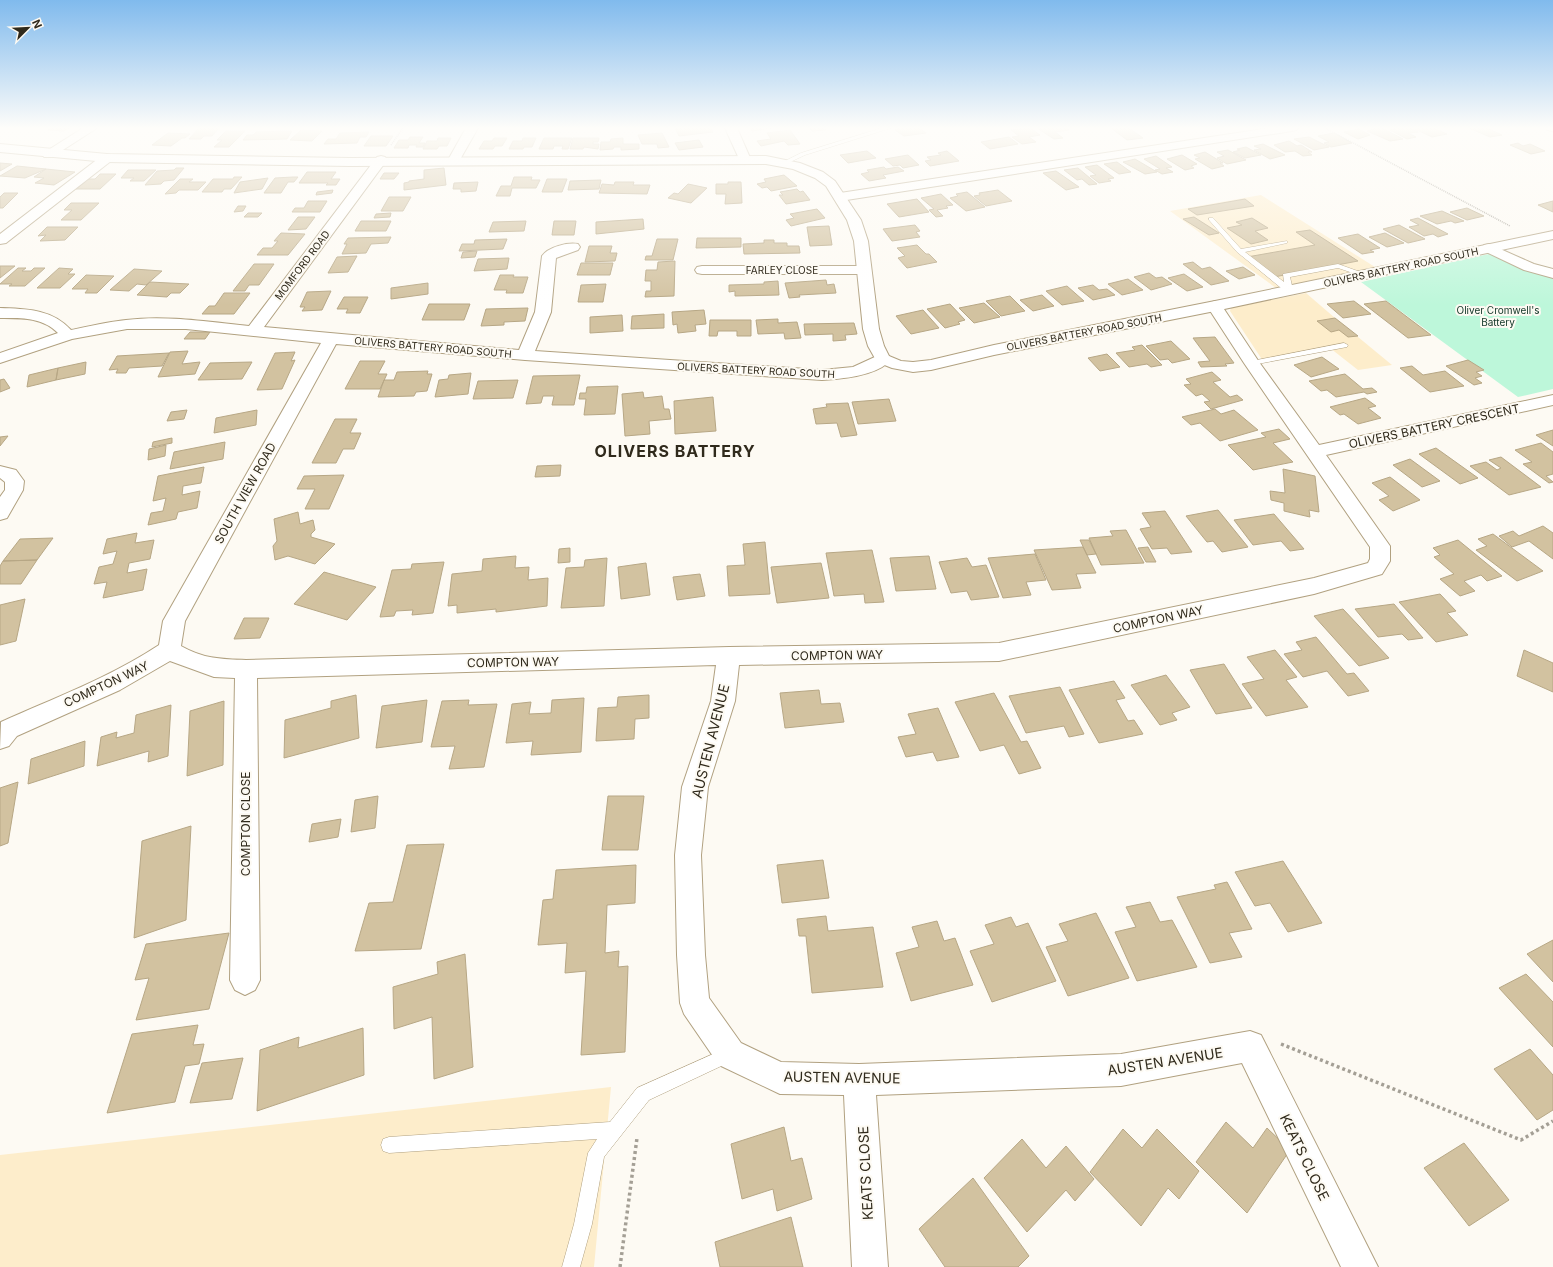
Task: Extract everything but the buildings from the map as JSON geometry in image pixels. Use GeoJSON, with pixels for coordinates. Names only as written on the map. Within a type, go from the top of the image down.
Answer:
{"type":"FeatureCollection","features":[{"type":"Feature","properties":{"kind":"street"},"geometry":{"type":"LineString","coordinates":[[1,240],[69,187]]}},
{"type":"Feature","properties":{"kind":"street","name":"MOMFORD ROAD"},"geometry":{"type":"LineString","coordinates":[[253,331],[361,187]]}},
{"type":"Feature","properties":{"kind":"street"},"geometry":{"type":"LineString","coordinates":[[834,187],[854,220],[860,241],[871,329],[876,346],[883,359]]}},
{"type":"Feature","properties":{"kind":"street"},"geometry":{"type":"LineString","coordinates":[[840,197],[905,187]]}},
{"type":"Feature","properties":{"kind":"street","name":"OLIVERS BATTERY ROAD SOUTH"},"geometry":{"type":"LineString","coordinates":[[0,358],[68,335],[101,328],[153,323],[186,324],[331,339],[525,355],[822,375],[843,374],[858,371],[876,364],[883,359],[898,365],[913,367],[931,365],[994,350],[1553,236]]}},
{"type":"Feature","properties":{"kind":"street"},"geometry":{"type":"LineString","coordinates":[[525,355],[544,312],[543,254],[573,247]]}},
{"type":"Feature","properties":{"kind":"street"},"geometry":{"type":"LineString","coordinates":[[1489,248],[1529,267],[1553,274]]}},
{"type":"Feature","properties":{"kind":"street","name":"FARLEY CLOSE"},"geometry":{"type":"LineString","coordinates":[[702,270],[863,270]]}},
{"type":"Feature","properties":{"kind":"street","name":"COMPTON WAY"},"geometry":{"type":"LineString","coordinates":[[0,739],[9,729],[124,678],[148,665],[169,650],[184,658],[214,668],[729,656],[999,652],[1314,586],[1375,569],[1380,564],[1380,546],[1252,364],[1215,306]]}},
{"type":"Feature","properties":{"kind":"street"},"geometry":{"type":"LineString","coordinates":[[0,313],[27,314],[47,317],[60,325],[68,335]]}},
{"type":"Feature","properties":{"kind":"street","name":"SOUTH VIEW ROAD"},"geometry":{"type":"LineString","coordinates":[[169,650],[174,621],[188,593],[331,339]]}},
{"type":"Feature","properties":{"kind":"street","name":"OLIVERS BATTERY CRESCENT"},"geometry":{"type":"LineString","coordinates":[[1314,452],[1553,400]]}},
{"type":"Feature","properties":{"kind":"street"},"geometry":{"type":"LineString","coordinates":[[0,472],[9,474],[15,481],[14,490],[0,513]]}},
{"type":"Feature","properties":{"kind":"street","name":"AUSTEN AVENUE"},"geometry":{"type":"LineString","coordinates":[[729,656],[722,701],[695,787],[688,855],[691,956],[695,1002],[730,1054],[780,1078],[859,1080],[1121,1070],[1250,1046]]}},
{"type":"Feature","properties":{"kind":"street","name":"COMPTON CLOSE"},"geometry":{"type":"LineString","coordinates":[[245,980],[246,668]]}},
{"type":"Feature","properties":{"kind":"street","name":"KEATS CLOSE"},"geometry":{"type":"LineString","coordinates":[[1250,1046],[1360,1267]]}},
{"type":"Feature","properties":{"kind":"street","name":"KEATS CLOSE"},"geometry":{"type":"LineString","coordinates":[[859,1080],[870,1267]]}},
{"type":"Feature","properties":{"kind":"lane"},"geometry":{"type":"LineString","coordinates":[[1212,219],[1239,251],[1289,290]]}},
{"type":"Feature","properties":{"kind":"lane"},"geometry":{"type":"LineString","coordinates":[[1239,251],[1285,242]]}},
{"type":"Feature","properties":{"kind":"lane"},"geometry":{"type":"LineString","coordinates":[[1252,364],[1344,345]]}},
{"type":"Feature","properties":{"kind":"lane"},"geometry":{"type":"LineString","coordinates":[[571,1267],[583,1224],[596,1153],[643,1094],[730,1054]]}},
{"type":"Feature","properties":{"kind":"lane"},"geometry":{"type":"LineString","coordinates":[[389,1144],[614,1130]]}},
{"type":"Feature","properties":{"kind":"path"},"geometry":{"type":"LineString","coordinates":[[1437,187],[1535,239]]}},
{"type":"Feature","properties":{"kind":"path"},"geometry":{"type":"LineString","coordinates":[[1282,1044],[1521,1140],[1553,1121]]}},
{"type":"Feature","properties":{"kind":"path"},"geometry":{"type":"LineString","coordinates":[[620,1267],[643,1094]]}},
{"type":"Feature","properties":{"kind":"shaded area"},"geometry":{"type":"Polygon","coordinates":[[[1261,195],[1375,267],[1276,288],[1170,211],[1261,195]]]}},
{"type":"Feature","properties":{"kind":"shaded area"},"geometry":{"type":"Polygon","coordinates":[[[1306,293],[1392,365],[1358,370],[1330,348],[1263,361],[1230,311],[1231,308],[1306,293]]]}},
{"type":"Feature","properties":{"kind":"shaded area"},"geometry":{"type":"Polygon","coordinates":[[[611,1087],[594,1267],[0,1267],[0,1155],[611,1087]]]}},
{"type":"Feature","properties":{"kind":"green space","name":"Oliver Cromwell's Battery"},"geometry":{"type":"Polygon","coordinates":[[[1489,254],[1553,277],[1553,389],[1518,397],[1361,282],[1489,254]]]}},
{"type":"Feature","properties":{"kind":"district","name":"OLIVERS BATTERY"},"geometry":{"type":"Point","coordinates":[675,451]}}]}
